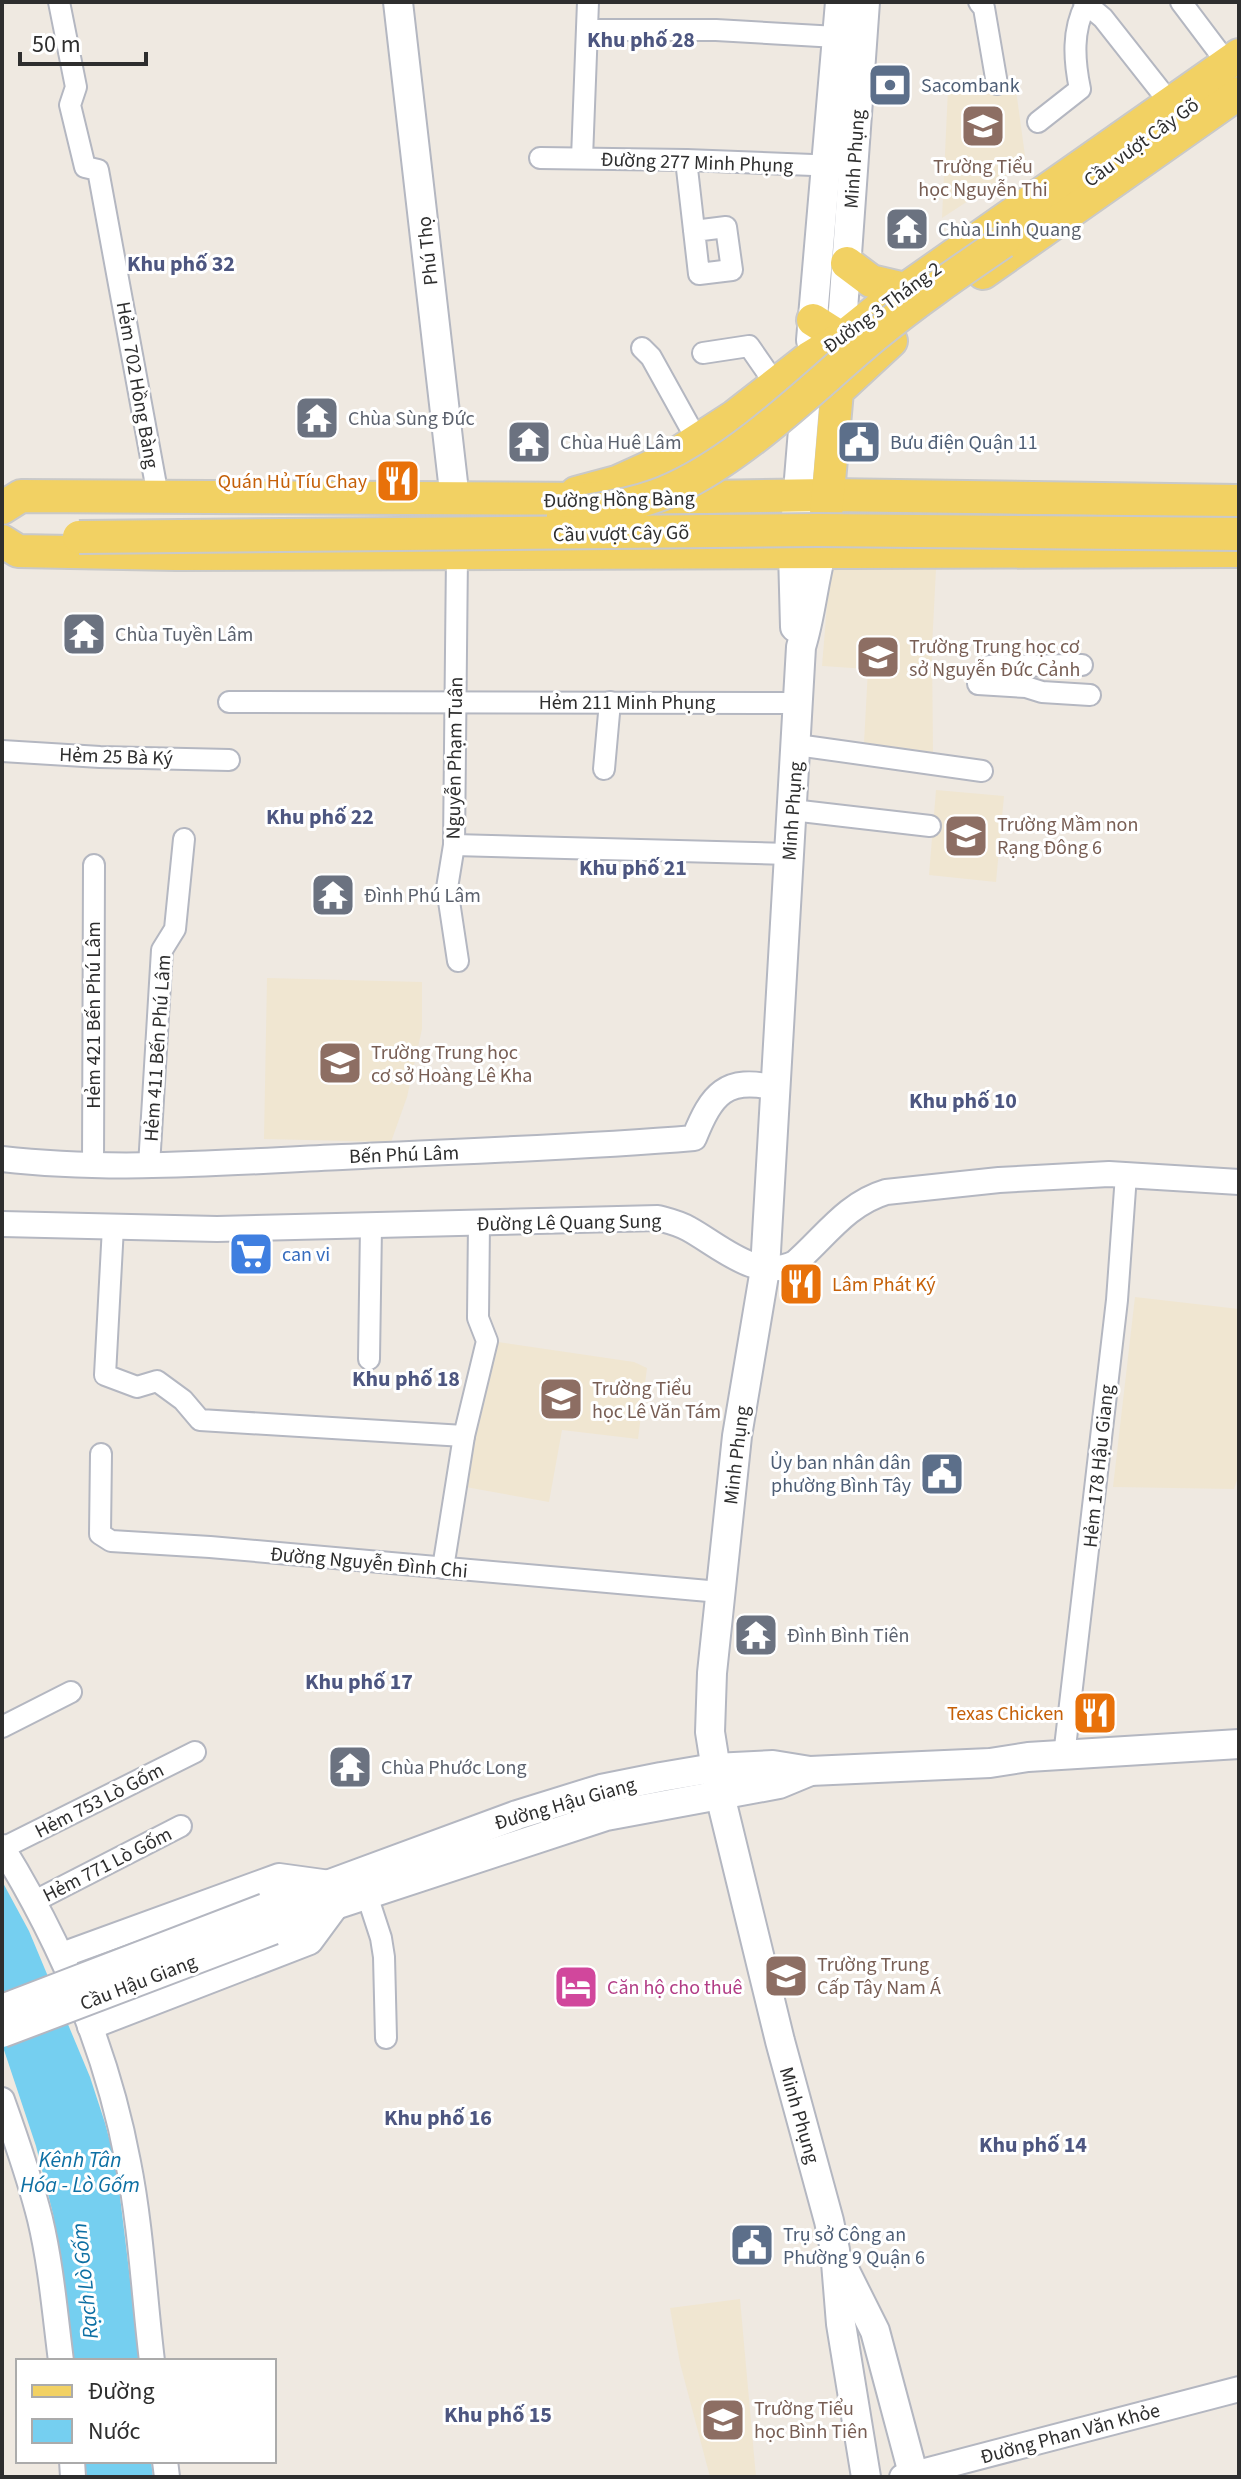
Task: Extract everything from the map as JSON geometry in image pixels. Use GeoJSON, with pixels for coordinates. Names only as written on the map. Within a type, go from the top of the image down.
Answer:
{"type":"FeatureCollection","features":[{"type":"Feature","properties":{"kind":"main road","name":"Phú Thọ"},"geometry":{"type":"LineString","coordinates":[[398,2],[455,500]]}},
{"type":"Feature","properties":{"kind":"main road","name":"Minh Phụng"},"geometry":{"type":"LineString","coordinates":[[840,2],[837,37],[847,263],[842,338],[837,391],[813,495],[807,551],[815,576],[810,620],[801,647],[765,1269],[737,1436],[712,1673],[710,1732],[720,1795],[789,2078],[812,2153],[835,2250],[841,2324],[866,2477]]}},
{"type":"Feature","properties":{"kind":"main road","name":"Minh Phụng"},"geometry":{"type":"LineString","coordinates":[[813,495],[809,358],[813,320],[841,166],[865,2]]}},
{"type":"Feature","properties":{"kind":"main road","name":"Đường 3 Tháng 2"},"geometry":{"type":"LineString","coordinates":[[556,508],[670,458],[1170,103],[1235,64]]}},
{"type":"Feature","properties":{"kind":"main road","name":"Cầu vượt Cây Gõ"},"geometry":{"type":"LineString","coordinates":[[2,539],[80,525],[633,504],[673,489],[719,463],[918,301],[1235,64]]}},
{"type":"Feature","properties":{"kind":"main road","name":"Đường 3 Tháng 2"},"geometry":{"type":"LineString","coordinates":[[837,391],[876,354],[953,294],[1239,93]]}},
{"type":"Feature","properties":{"kind":"main road"},"geometry":{"type":"LineString","coordinates":[[847,263],[871,281],[905,289]]}},
{"type":"Feature","properties":{"kind":"main road"},"geometry":{"type":"LineString","coordinates":[[813,320],[855,348],[876,354]]}},
{"type":"Feature","properties":{"kind":"main road","name":"Đường Hồng Bàng"},"geometry":{"type":"LineString","coordinates":[[2,510],[21,496],[455,500],[556,508],[651,498],[813,495],[942,488],[1239,501]]}},
{"type":"Feature","properties":{"kind":"main road"},"geometry":{"type":"LineString","coordinates":[[650,552],[662,530],[662,520],[651,498]]}},
{"type":"Feature","properties":{"kind":"main road","name":"Cầu vượt Cây Gõ"},"geometry":{"type":"LineString","coordinates":[[556,508],[1239,517]]}},
{"type":"Feature","properties":{"kind":"main road","name":"Cầu vượt Cây Gõ"},"geometry":{"type":"LineString","coordinates":[[2,510],[80,525],[1239,534]]}},
{"type":"Feature","properties":{"kind":"main road"},"geometry":{"type":"LineString","coordinates":[[2,539],[18,551],[457,554],[1239,551]]}},
{"type":"Feature","properties":{"kind":"main road","name":"Đường Hậu Giang"},"geometry":{"type":"LineString","coordinates":[[269,1919],[517,1815],[601,1789],[714,1768],[773,1765],[810,1771],[990,1763],[1028,1757],[1239,1744]]}},
{"type":"Feature","properties":{"kind":"main road","name":"Đường Hậu Giang"},"geometry":{"type":"LineString","coordinates":[[334,1894],[367,1895],[606,1816],[779,1784],[810,1771]]}},
{"type":"Feature","properties":{"kind":"main road","name":"Cầu Hậu Giang"},"geometry":{"type":"LineString","coordinates":[[2,2009],[269,1919]]}},
{"type":"Feature","properties":{"kind":"main road","name":"Cầu Hậu Giang"},"geometry":{"type":"LineString","coordinates":[[2,2033],[269,1919]]}},
{"type":"Feature","properties":{"kind":"main road","name":"Minh Phụng"},"geometry":{"type":"LineString","coordinates":[[835,2250],[875,2331],[910,2476]]}},
{"type":"Feature","properties":{"kind":"street","name":"Hẻm 702 Hồng Bàng"},"geometry":{"type":"LineString","coordinates":[[59,2],[76,87],[70,105],[85,167],[98,170],[158,496]]}},
{"type":"Feature","properties":{"kind":"street"},"geometry":{"type":"LineString","coordinates":[[582,158],[588,2]]}},
{"type":"Feature","properties":{"kind":"street"},"geometry":{"type":"LineString","coordinates":[[979,2],[984,8],[997,84]]}},
{"type":"Feature","properties":{"kind":"street"},"geometry":{"type":"LineString","coordinates":[[1181,2],[1235,64]]}},
{"type":"Feature","properties":{"kind":"street"},"geometry":{"type":"LineString","coordinates":[[1038,122],[1080,89],[1074,62],[1078,19],[1085,3],[1103,18],[1170,103]]}},
{"type":"Feature","properties":{"kind":"street"},"geometry":{"type":"LineString","coordinates":[[587,30],[716,30],[837,37]]}},
{"type":"Feature","properties":{"kind":"street","name":"Đường 277 Minh Phụng"},"geometry":{"type":"LineString","coordinates":[[540,158],[841,166]]}},
{"type":"Feature","properties":{"kind":"street"},"geometry":{"type":"LineString","coordinates":[[686,160],[694,231]]}},
{"type":"Feature","properties":{"kind":"street"},"geometry":{"type":"LineString","coordinates":[[703,353],[749,346],[776,385]]}},
{"type":"Feature","properties":{"kind":"street"},"geometry":{"type":"LineString","coordinates":[[642,348],[651,357],[697,440]]}},
{"type":"Feature","properties":{"kind":"street","name":"Nguyễn Phạm Tuân"},"geometry":{"type":"LineString","coordinates":[[457,554],[454,845],[447,888],[458,961]]}},
{"type":"Feature","properties":{"kind":"street"},"geometry":{"type":"LineString","coordinates":[[989,666],[1082,665]]}},
{"type":"Feature","properties":{"kind":"street"},"geometry":{"type":"LineString","coordinates":[[978,684],[1090,695]]}},
{"type":"Feature","properties":{"kind":"street","name":"Hẻm 211 Minh Phụng"},"geometry":{"type":"LineString","coordinates":[[229,702],[799,703]]}},
{"type":"Feature","properties":{"kind":"street"},"geometry":{"type":"LineString","coordinates":[[604,769],[610,702]]}},
{"type":"Feature","properties":{"kind":"street"},"geometry":{"type":"LineString","coordinates":[[797,745],[982,771]]}},
{"type":"Feature","properties":{"kind":"street","name":"Hẻm 25 Bà Ký"},"geometry":{"type":"LineString","coordinates":[[2,751],[229,760]]}},
{"type":"Feature","properties":{"kind":"street"},"geometry":{"type":"LineString","coordinates":[[792,810],[930,826]]}},
{"type":"Feature","properties":{"kind":"street","name":"Hẻm 411 Bến Phú Lâm"},"geometry":{"type":"LineString","coordinates":[[149,1166],[162,950],[175,929],[184,839]]}},
{"type":"Feature","properties":{"kind":"street"},"geometry":{"type":"LineString","coordinates":[[454,845],[789,854]]}},
{"type":"Feature","properties":{"kind":"street","name":"Hẻm 421 Bến Phú Lâm"},"geometry":{"type":"LineString","coordinates":[[93,1165],[94,865]]}},
{"type":"Feature","properties":{"kind":"street","name":"Bến Phú Lâm"},"geometry":{"type":"LineString","coordinates":[[2,1159],[149,1166],[519,1150],[694,1138],[705,1112],[724,1091],[734,1085],[753,1083],[776,1088]]}},
{"type":"Feature","properties":{"kind":"street"},"geometry":{"type":"LineString","coordinates":[[765,1269],[786,1268],[795,1263],[836,1221],[873,1196],[886,1192],[1024,1178],[1126,1175],[1239,1182]]}},
{"type":"Feature","properties":{"kind":"street","name":"Hẻm 178 Hậu Giang"},"geometry":{"type":"LineString","coordinates":[[1064,1756],[1115,1316],[1126,1175]]}},
{"type":"Feature","properties":{"kind":"street","name":"Đường Lê Quang Sung"},"geometry":{"type":"LineString","coordinates":[[2,1224],[217,1229],[658,1218],[687,1228],[717,1248],[765,1269]]}},
{"type":"Feature","properties":{"kind":"street"},"geometry":{"type":"LineString","coordinates":[[443,1568],[464,1436],[487,1341],[478,1318],[479,1223]]}},
{"type":"Feature","properties":{"kind":"street"},"geometry":{"type":"LineString","coordinates":[[113,1227],[105,1375],[137,1387],[157,1381],[183,1400],[200,1420],[464,1436]]}},
{"type":"Feature","properties":{"kind":"street"},"geometry":{"type":"LineString","coordinates":[[369,1359],[371,1227]]}},
{"type":"Feature","properties":{"kind":"street","name":"Đường Nguyễn Đình Chi"},"geometry":{"type":"LineString","coordinates":[[101,1454],[100,1534],[111,1541],[225,1548],[720,1592]]}},
{"type":"Feature","properties":{"kind":"street"},"geometry":{"type":"LineString","coordinates":[[2,1727],[71,1692]]}},
{"type":"Feature","properties":{"kind":"street","name":"Hẻm 753 Lò Gốm"},"geometry":{"type":"LineString","coordinates":[[2,1848],[195,1752]]}},
{"type":"Feature","properties":{"kind":"street","name":"Hẻm 771 Lò Gốm"},"geometry":{"type":"LineString","coordinates":[[33,1902],[181,1826]]}},
{"type":"Feature","properties":{"kind":"street"},"geometry":{"type":"LineString","coordinates":[[2,1848],[62,1955],[114,2100],[128,2161],[152,2359]]}},
{"type":"Feature","properties":{"kind":"street","name":"Đường Hậu Giang"},"geometry":{"type":"LineString","coordinates":[[62,1955],[279,1876],[334,1894]]}},
{"type":"Feature","properties":{"kind":"street"},"geometry":{"type":"LineString","coordinates":[[90,2027],[310,1942],[334,1894]]}},
{"type":"Feature","properties":{"kind":"street"},"geometry":{"type":"LineString","coordinates":[[367,1895],[384,1957],[386,2038]]}},
{"type":"Feature","properties":{"kind":"street"},"geometry":{"type":"LineString","coordinates":[[2,2100],[41,2220],[61,2359]]}},
{"type":"Feature","properties":{"kind":"street","name":"Đường Phan Văn Khỏe"},"geometry":{"type":"LineString","coordinates":[[910,2476],[1239,2389]]}},
{"type":"Feature","properties":{"kind":"shaded area","name":"Trường Tiểu học Nguyễn Thi"},"geometry":{"type":"Polygon","coordinates":[[[948,89],[1016,90],[1026,163],[942,218],[948,89]]]}},
{"type":"Feature","properties":{"kind":"shaded area","name":"Trường Trung học cơ sở Nguyễn Đức Cảnh"},"geometry":{"type":"Polygon","coordinates":[[[830,568],[936,569],[932,647],[933,752],[864,743],[868,669],[822,666],[830,568]]]}},
{"type":"Feature","properties":{"kind":"shaded area","name":"Trường Mầm non Rạng Đông 6"},"geometry":{"type":"Polygon","coordinates":[[[936,790],[1004,796],[996,882],[929,875],[936,790]]]}},
{"type":"Feature","properties":{"kind":"shaded area","name":"Trường Trung học cơ sở Hoàng Lê Kha"},"geometry":{"type":"Polygon","coordinates":[[[267,978],[422,982],[422,1029],[407,1097],[391,1142],[264,1139],[267,978]]]}},
{"type":"Feature","properties":{"kind":"shaded area"},"geometry":{"type":"Polygon","coordinates":[[[1135,1297],[1239,1309],[1239,1474],[1234,1489],[1113,1487],[1135,1297]]]}},
{"type":"Feature","properties":{"kind":"shaded area","name":"Trường Tiểu học Lê Văn Tám"},"geometry":{"type":"Polygon","coordinates":[[[491,1341],[634,1362],[647,1368],[638,1439],[562,1430],[549,1502],[460,1486],[491,1341]]]}},
{"type":"Feature","properties":{"kind":"shaded area","name":"Trường Tiểu học Bình Tiên"},"geometry":{"type":"Polygon","coordinates":[[[740,2299],[756,2477],[710,2477],[680,2363],[670,2308],[740,2299]]]}},
{"type":"Feature","properties":{"kind":"water","name":"Kênh Tân Hóa - Lò Gốm"},"geometry":{"type":"Polygon","coordinates":[[[2,1881],[29,1931],[90,2077],[105,2123],[116,2164],[140,2359],[74,2359],[53,2214],[36,2146],[2,2044],[2,1881]]]}},
{"type":"Feature","properties":{"kind":"water"},"geometry":{"type":"Polygon","coordinates":[[[85,2463],[151,2463],[153,2477],[87,2477],[85,2463]]]}},
{"type":"Feature","properties":{"kind":"place","name":"Sacombank"},"geometry":{"type":"Point","coordinates":[890,85]}},
{"type":"Feature","properties":{"kind":"place","name":"Trường Tiểu học Nguyễn Thi"},"geometry":{"type":"Point","coordinates":[983,126]}},
{"type":"Feature","properties":{"kind":"place","name":"Chùa Linh Quang"},"geometry":{"type":"Point","coordinates":[907,229]}},
{"type":"Feature","properties":{"kind":"place","name":"Chùa Sùng Đức"},"geometry":{"type":"Point","coordinates":[317,418]}},
{"type":"Feature","properties":{"kind":"place","name":"Chùa Huê Lâm"},"geometry":{"type":"Point","coordinates":[529,442]}},
{"type":"Feature","properties":{"kind":"place","name":"Bưu điện Quận 11"},"geometry":{"type":"Point","coordinates":[859,442]}},
{"type":"Feature","properties":{"kind":"place","name":"Quán Hủ Tíu Chay"},"geometry":{"type":"Point","coordinates":[398,481]}},
{"type":"Feature","properties":{"kind":"place","name":"Chùa Tuyền Lâm"},"geometry":{"type":"Point","coordinates":[84,634]}},
{"type":"Feature","properties":{"kind":"place","name":"Trường Trung học cơ sở Nguyễn Đức Cảnh"},"geometry":{"type":"Point","coordinates":[878,657]}},
{"type":"Feature","properties":{"kind":"place","name":"Trường Mầm non Rạng Đông 6"},"geometry":{"type":"Point","coordinates":[966,836]}},
{"type":"Feature","properties":{"kind":"place","name":"Đình Phú Lâm"},"geometry":{"type":"Point","coordinates":[333,895]}},
{"type":"Feature","properties":{"kind":"place","name":"Trường Trung học cơ sở Hoàng Lê Kha"},"geometry":{"type":"Point","coordinates":[340,1063]}},
{"type":"Feature","properties":{"kind":"place","name":"can vi"},"geometry":{"type":"Point","coordinates":[251,1254]}},
{"type":"Feature","properties":{"kind":"place","name":"Lâm Phát Ký"},"geometry":{"type":"Point","coordinates":[801,1284]}},
{"type":"Feature","properties":{"kind":"place","name":"Trường Tiểu học Lê Văn Tám"},"geometry":{"type":"Point","coordinates":[561,1399]}},
{"type":"Feature","properties":{"kind":"place","name":"Ủy ban nhân dân phường Bình Tây"},"geometry":{"type":"Point","coordinates":[942,1474]}},
{"type":"Feature","properties":{"kind":"place","name":"Đình Bình Tiên"},"geometry":{"type":"Point","coordinates":[756,1635]}},
{"type":"Feature","properties":{"kind":"place","name":"Texas Chicken"},"geometry":{"type":"Point","coordinates":[1095,1713]}},
{"type":"Feature","properties":{"kind":"place","name":"Chùa Phước Long"},"geometry":{"type":"Point","coordinates":[350,1767]}},
{"type":"Feature","properties":{"kind":"place","name":"Trường Trung Cấp Tây Nam Á"},"geometry":{"type":"Point","coordinates":[786,1976]}},
{"type":"Feature","properties":{"kind":"place","name":"Căn hộ cho thuê"},"geometry":{"type":"Point","coordinates":[576,1987]}},
{"type":"Feature","properties":{"kind":"place","name":"Trụ sở Công an Phường 9 Quận 6"},"geometry":{"type":"Point","coordinates":[752,2245]}},
{"type":"Feature","properties":{"kind":"place","name":"Trường Tiểu học Bình Tiên"},"geometry":{"type":"Point","coordinates":[723,2420]}},
{"type":"Feature","properties":{"kind":"district","name":"Khu phố 28"},"geometry":{"type":"Point","coordinates":[641,39]}},
{"type":"Feature","properties":{"kind":"district","name":"Khu phố 32"},"geometry":{"type":"Point","coordinates":[181,263]}},
{"type":"Feature","properties":{"kind":"district","name":"Khu phố 22"},"geometry":{"type":"Point","coordinates":[320,816]}},
{"type":"Feature","properties":{"kind":"district","name":"Khu phố 21"},"geometry":{"type":"Point","coordinates":[633,867]}},
{"type":"Feature","properties":{"kind":"district","name":"Khu phố 10"},"geometry":{"type":"Point","coordinates":[963,1100]}},
{"type":"Feature","properties":{"kind":"district","name":"Khu phố 18"},"geometry":{"type":"Point","coordinates":[406,1378]}},
{"type":"Feature","properties":{"kind":"district","name":"Khu phố 17"},"geometry":{"type":"Point","coordinates":[359,1681]}},
{"type":"Feature","properties":{"kind":"district","name":"Khu phố 16"},"geometry":{"type":"Point","coordinates":[438,2117]}},
{"type":"Feature","properties":{"kind":"district","name":"Khu phố 14"},"geometry":{"type":"Point","coordinates":[1033,2144]}},
{"type":"Feature","properties":{"kind":"district","name":"Khu phố 15"},"geometry":{"type":"Point","coordinates":[498,2414]}},
{"type":"Feature","properties":{"kind":"water label","name":"Rạch Lò Gốm"},"geometry":{"type":"Point","coordinates":[84,2281]}}]}
